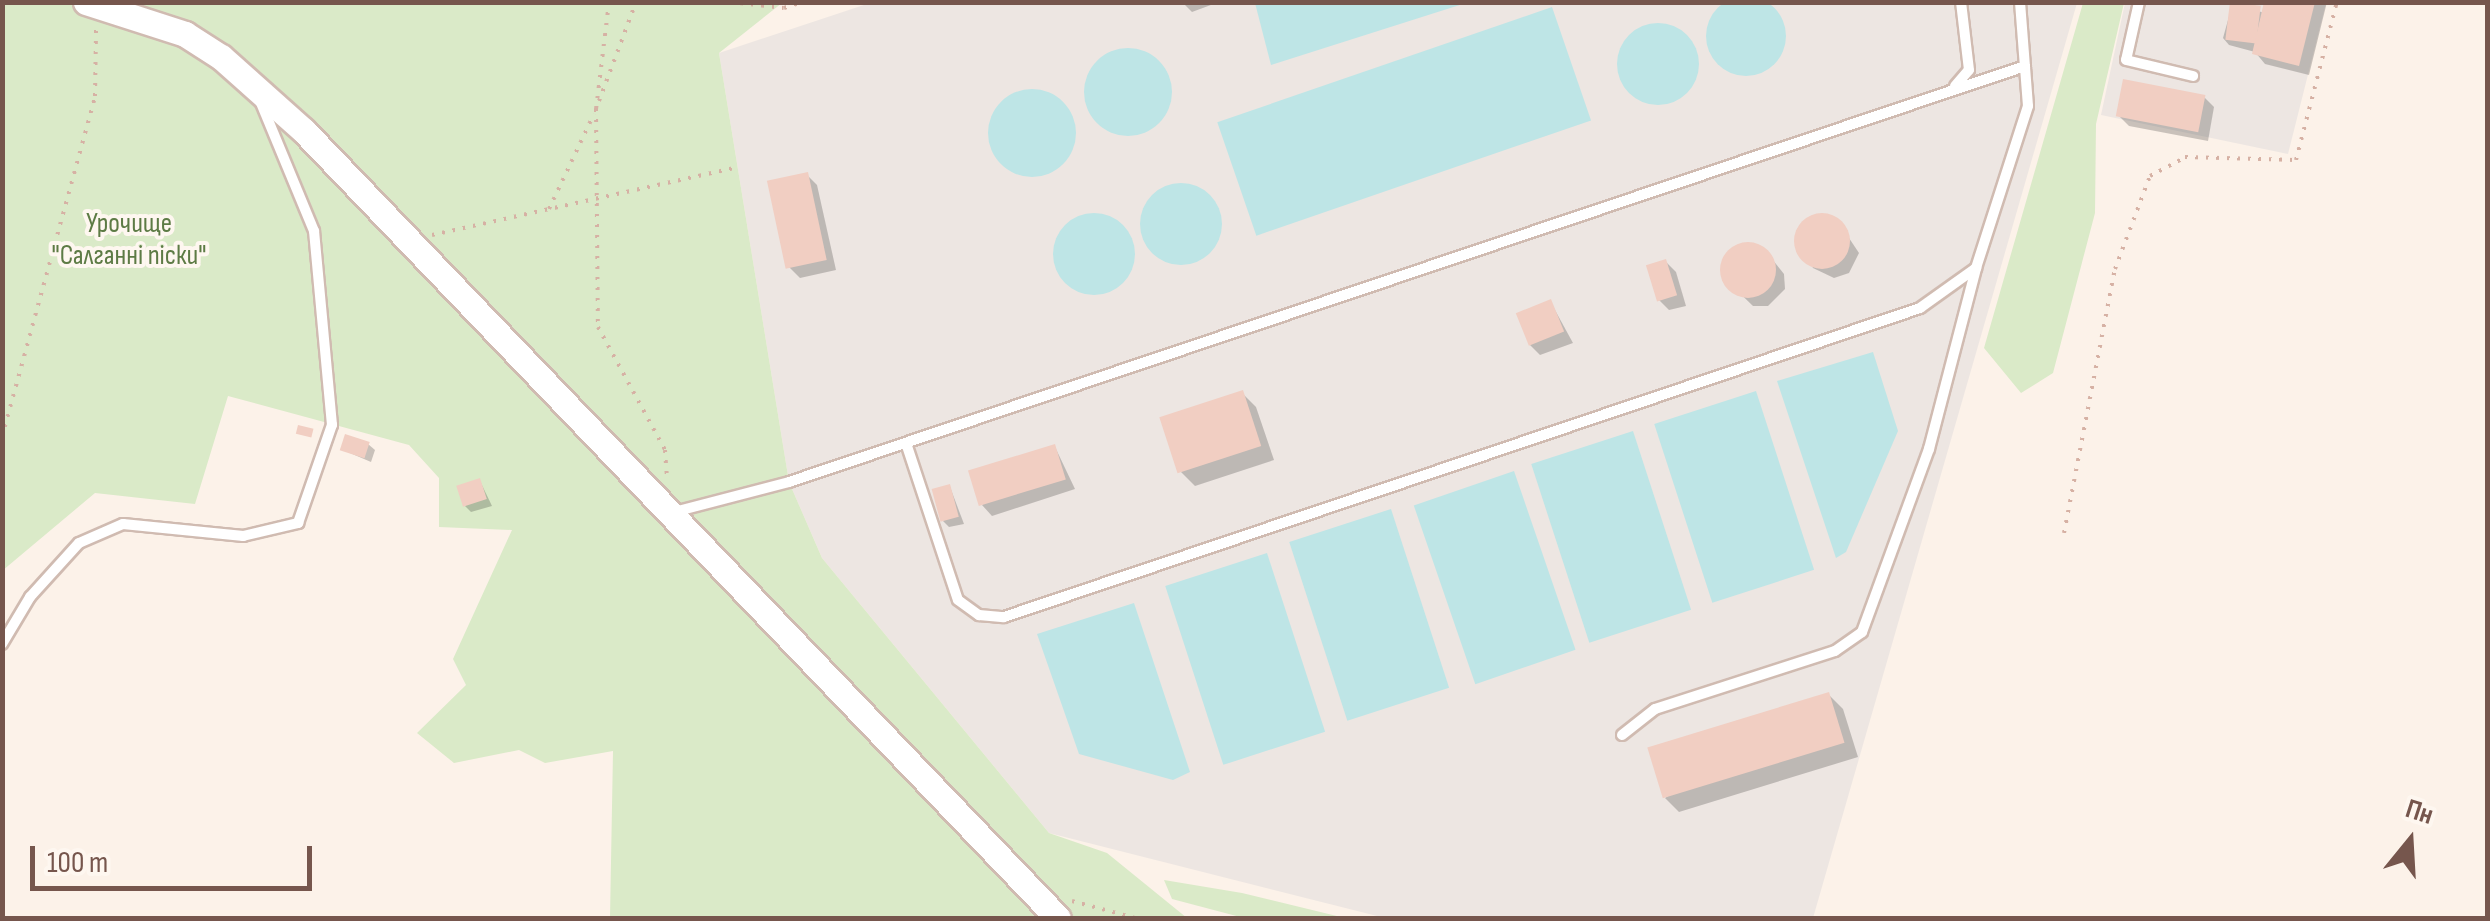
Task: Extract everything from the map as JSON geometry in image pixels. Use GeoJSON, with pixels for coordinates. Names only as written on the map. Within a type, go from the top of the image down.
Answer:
{"type":"FeatureCollection","features":[{"type":"Feature","properties":{"kind":"street"},"geometry":{"type":"LineString","coordinates":[[91,4],[184,34],[253,83],[671,510],[1058,918]]}},
{"type":"Feature","properties":{"kind":"lane"},"geometry":{"type":"LineString","coordinates":[[1954,87],[1968,70],[1961,2]]}},
{"type":"Feature","properties":{"kind":"lane"},"geometry":{"type":"LineString","coordinates":[[1622,735],[1655,709],[1834,652],[1862,632],[1929,449],[1976,268],[2028,106],[2020,2]]}},
{"type":"Feature","properties":{"kind":"lane"},"geometry":{"type":"LineString","coordinates":[[2140,2],[2126,60],[2194,76]]}},
{"type":"Feature","properties":{"kind":"lane"},"geometry":{"type":"LineString","coordinates":[[671,510],[906,443],[2025,66]]}},
{"type":"Feature","properties":{"kind":"lane"},"geometry":{"type":"LineString","coordinates":[[2,644],[30,597],[79,543],[124,524],[243,536],[298,523],[332,425],[314,231],[253,83]]}},
{"type":"Feature","properties":{"kind":"lane"},"geometry":{"type":"LineString","coordinates":[[906,443],[958,600],[979,614],[1004,617],[1920,308],[1976,268]]}},
{"type":"Feature","properties":{"kind":"path"},"geometry":{"type":"LineString","coordinates":[[609,2],[596,108],[598,328],[665,450],[671,510]]}},
{"type":"Feature","properties":{"kind":"path"},"geometry":{"type":"LineString","coordinates":[[549,209],[596,108],[636,2]]}},
{"type":"Feature","properties":{"kind":"path"},"geometry":{"type":"LineString","coordinates":[[730,2],[784,8],[802,2]]}},
{"type":"Feature","properties":{"kind":"path"},"geometry":{"type":"LineString","coordinates":[[2064,533],[2115,269],[2150,176],[2185,157],[2296,160],[2337,2]]}},
{"type":"Feature","properties":{"kind":"path"},"geometry":{"type":"LineString","coordinates":[[2,437],[95,96],[91,4]]}},
{"type":"Feature","properties":{"kind":"path"},"geometry":{"type":"LineString","coordinates":[[408,240],[738,167]]}},
{"type":"Feature","properties":{"kind":"path"},"geometry":{"type":"LineString","coordinates":[[1032,891],[1135,918]]}},
{"type":"Feature","properties":{"kind":"shaded area"},"geometry":{"type":"Polygon","coordinates":[[[873,2],[2077,3],[1813,918],[1385,918],[1049,833],[822,558],[789,482],[719,53],[873,2]]]}},
{"type":"Feature","properties":{"kind":"shaded area"},"geometry":{"type":"Polygon","coordinates":[[[2125,3],[2326,3],[2288,154],[2101,115],[2125,3]]]}},
{"type":"Feature","properties":{"kind":"green space","name":"Урочище \"Салганні піски\""},"geometry":{"type":"Polygon","coordinates":[[[3,3],[782,3],[719,53],[789,482],[822,558],[1049,833],[1107,853],[1187,918],[610,918],[613,751],[545,763],[519,750],[454,763],[417,733],[466,685],[453,659],[512,530],[439,527],[439,478],[409,445],[228,396],[195,504],[95,493],[2,571],[3,3]]]}},
{"type":"Feature","properties":{"kind":"green space"},"geometry":{"type":"Polygon","coordinates":[[[2083,3],[2124,3],[2096,124],[2095,213],[2053,373],[2021,393],[1984,348],[2083,3]]]}},
{"type":"Feature","properties":{"kind":"green space"},"geometry":{"type":"Polygon","coordinates":[[[1164,880],[1242,893],[1345,918],[1244,918],[1172,899],[1164,880]]]}},
{"type":"Feature","properties":{"kind":"water"},"geometry":{"type":"Polygon","coordinates":[[[1746,-4],[1761,-1],[1774,8],[1783,21],[1783,51],[1774,64],[1761,73],[1746,76],[1731,73],[1718,64],[1709,51],[1706,36],[1709,21],[1718,8],[1731,-1],[1746,-4]]]}},
{"type":"Feature","properties":{"kind":"water"},"geometry":{"type":"Polygon","coordinates":[[[1255,2],[1466,3],[1271,65],[1255,2]]]}},
{"type":"Feature","properties":{"kind":"water"},"geometry":{"type":"Polygon","coordinates":[[[1552,7],[1591,120],[1256,236],[1217,122],[1552,7]]]}},
{"type":"Feature","properties":{"kind":"water"},"geometry":{"type":"Polygon","coordinates":[[[1658,23],[1674,26],[1687,35],[1696,48],[1696,80],[1687,93],[1674,102],[1658,105],[1642,102],[1629,93],[1620,80],[1617,64],[1620,48],[1629,35],[1642,26],[1658,23]]]}},
{"type":"Feature","properties":{"kind":"water"},"geometry":{"type":"Polygon","coordinates":[[[1128,48],[1159,61],[1172,92],[1159,123],[1128,136],[1097,123],[1084,92],[1097,61],[1128,48]]]}},
{"type":"Feature","properties":{"kind":"water"},"geometry":{"type":"Polygon","coordinates":[[[1032,89],[1049,92],[1063,102],[1073,116],[1073,150],[1063,164],[1049,174],[1032,177],[1015,174],[1001,164],[991,150],[988,133],[991,116],[1001,102],[1015,92],[1032,89]]]}},
{"type":"Feature","properties":{"kind":"water"},"geometry":{"type":"Polygon","coordinates":[[[1181,183],[1197,186],[1210,195],[1219,208],[1219,240],[1210,253],[1197,262],[1181,265],[1165,262],[1152,253],[1143,240],[1140,224],[1143,208],[1152,195],[1165,186],[1181,183]]]}},
{"type":"Feature","properties":{"kind":"water"},"geometry":{"type":"Polygon","coordinates":[[[1094,213],[1110,216],[1123,225],[1132,238],[1132,270],[1123,283],[1110,292],[1094,295],[1078,292],[1065,283],[1056,270],[1053,254],[1056,238],[1065,225],[1078,216],[1094,213]]]}},
{"type":"Feature","properties":{"kind":"water"},"geometry":{"type":"Polygon","coordinates":[[[1873,352],[1898,431],[1846,552],[1836,558],[1777,381],[1873,352]]]}},
{"type":"Feature","properties":{"kind":"water"},"geometry":{"type":"Polygon","coordinates":[[[1756,391],[1814,570],[1712,603],[1654,424],[1756,391]]]}},
{"type":"Feature","properties":{"kind":"water"},"geometry":{"type":"Polygon","coordinates":[[[1633,431],[1691,610],[1589,643],[1531,464],[1633,431]]]}},
{"type":"Feature","properties":{"kind":"water"},"geometry":{"type":"Polygon","coordinates":[[[1514,471],[1576,650],[1475,684],[1414,506],[1514,471]]]}},
{"type":"Feature","properties":{"kind":"water"},"geometry":{"type":"Polygon","coordinates":[[[1391,509],[1449,688],[1347,721],[1289,542],[1391,509]]]}},
{"type":"Feature","properties":{"kind":"water"},"geometry":{"type":"Polygon","coordinates":[[[1267,553],[1325,732],[1223,765],[1165,586],[1267,553]]]}},
{"type":"Feature","properties":{"kind":"water"},"geometry":{"type":"Polygon","coordinates":[[[1134,603],[1190,772],[1173,780],[1079,754],[1037,634],[1134,603]]]}},
{"type":"Feature","properties":{"kind":"building"},"geometry":{"type":"Polygon","coordinates":[[[2230,2],[2261,6],[2256,43],[2225,40],[2230,2]]]}},
{"type":"Feature","properties":{"kind":"building"},"geometry":{"type":"Polygon","coordinates":[[[2264,2],[2315,2],[2299,66],[2252,54],[2264,2]]]}},
{"type":"Feature","properties":{"kind":"building"},"geometry":{"type":"Polygon","coordinates":[[[2123,79],[2205,95],[2198,132],[2116,116],[2123,79]]]}},
{"type":"Feature","properties":{"kind":"building"},"geometry":{"type":"Polygon","coordinates":[[[808,172],[827,260],[786,269],[767,181],[808,172]]]}},
{"type":"Feature","properties":{"kind":"building"},"geometry":{"type":"Polygon","coordinates":[[[1822,213],[1842,221],[1850,241],[1842,261],[1822,269],[1802,261],[1794,241],[1802,221],[1822,213]]]}},
{"type":"Feature","properties":{"kind":"building"},"geometry":{"type":"Polygon","coordinates":[[[1748,242],[1768,250],[1776,270],[1768,290],[1748,298],[1728,290],[1720,270],[1728,250],[1748,242]]]}},
{"type":"Feature","properties":{"kind":"building"},"geometry":{"type":"Polygon","coordinates":[[[1666,259],[1677,295],[1657,301],[1646,265],[1666,259]]]}},
{"type":"Feature","properties":{"kind":"building"},"geometry":{"type":"Polygon","coordinates":[[[1551,299],[1564,331],[1529,346],[1516,313],[1551,299]]]}},
{"type":"Feature","properties":{"kind":"building"},"geometry":{"type":"Polygon","coordinates":[[[1243,390],[1261,446],[1178,473],[1159,417],[1243,390]]]}},
{"type":"Feature","properties":{"kind":"building"},"geometry":{"type":"Polygon","coordinates":[[[298,425],[314,429],[311,438],[296,434],[298,425]]]}},
{"type":"Feature","properties":{"kind":"building"},"geometry":{"type":"Polygon","coordinates":[[[345,434],[370,442],[364,458],[340,450],[345,434]]]}},
{"type":"Feature","properties":{"kind":"building"},"geometry":{"type":"Polygon","coordinates":[[[1055,444],[1066,479],[979,506],[968,471],[1055,444]]]}},
{"type":"Feature","properties":{"kind":"building"},"geometry":{"type":"Polygon","coordinates":[[[480,478],[487,499],[463,507],[456,486],[480,478]]]}},
{"type":"Feature","properties":{"kind":"building"},"geometry":{"type":"Polygon","coordinates":[[[950,484],[959,517],[940,522],[932,489],[950,484]]]}},
{"type":"Feature","properties":{"kind":"building"},"geometry":{"type":"Polygon","coordinates":[[[1829,692],[1844,743],[1663,798],[1647,748],[1829,692]]]}}]}
